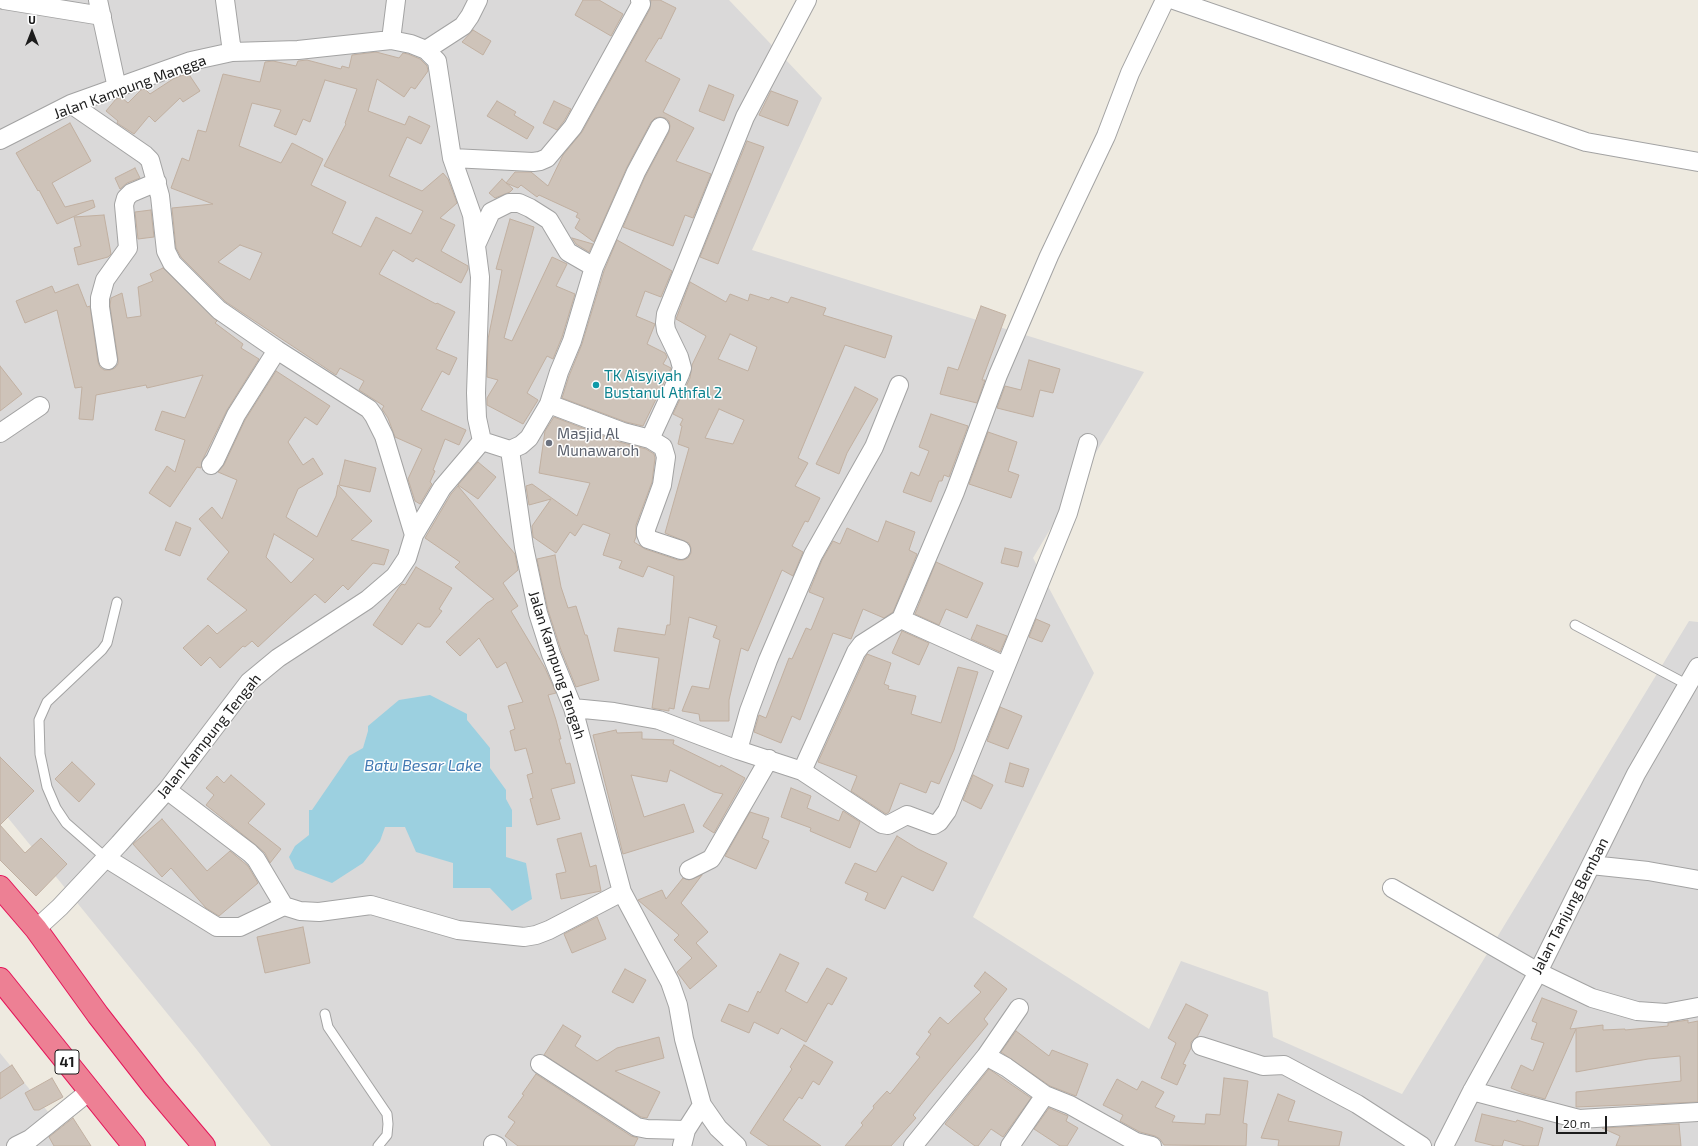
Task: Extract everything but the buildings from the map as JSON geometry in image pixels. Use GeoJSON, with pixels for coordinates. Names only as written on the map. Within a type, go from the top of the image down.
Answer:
{"type":"FeatureCollection","features":[{"type":"Feature","properties":{"kind":"highway"},"geometry":{"type":"LineString","coordinates":[[0,887],[36,929],[98,1015],[155,1088],[204,1146]]}},
{"type":"Feature","properties":{"kind":"highway","name":"41"},"geometry":{"type":"LineString","coordinates":[[1,983],[91,1090],[134,1146]]}},
{"type":"Feature","properties":{"kind":"street"},"geometry":{"type":"LineString","coordinates":[[4,0],[100,8],[117,88]]}},
{"type":"Feature","properties":{"kind":"street"},"geometry":{"type":"LineString","coordinates":[[225,0],[232,52]]}},
{"type":"Feature","properties":{"kind":"street"},"geometry":{"type":"LineString","coordinates":[[396,0],[391,40],[426,50],[437,61],[452,158],[472,214],[480,277],[476,393],[477,418],[482,441],[510,450],[521,445],[529,438],[549,404],[559,372],[572,341],[594,267],[636,172],[660,127]]}},
{"type":"Feature","properties":{"kind":"street"},"geometry":{"type":"LineString","coordinates":[[426,50],[463,26],[478,0]]}},
{"type":"Feature","properties":{"kind":"street"},"geometry":{"type":"LineString","coordinates":[[452,158],[534,162],[547,158],[573,127],[641,4],[640,0]]}},
{"type":"Feature","properties":{"kind":"street"},"geometry":{"type":"LineString","coordinates":[[650,439],[682,368],[679,356],[666,330],[666,314],[745,117],[807,0]]}},
{"type":"Feature","properties":{"kind":"street"},"geometry":{"type":"LineString","coordinates":[[802,771],[856,652],[862,644],[901,619],[955,492],[998,375],[1049,256],[1106,136],[1130,73],[1164,0]]}},
{"type":"Feature","properties":{"kind":"street"},"geometry":{"type":"LineString","coordinates":[[1174,0],[1586,142],[1698,162]]}},
{"type":"Feature","properties":{"kind":"street","name":"Jalan Kampung Mangga"},"geometry":{"type":"LineString","coordinates":[[0,140],[71,104],[191,61],[232,52],[298,50],[391,40]]}},
{"type":"Feature","properties":{"kind":"street"},"geometry":{"type":"LineString","coordinates":[[71,104],[150,160],[160,196],[166,251],[172,263],[219,310],[277,350],[369,409],[384,436],[414,535]]}},
{"type":"Feature","properties":{"kind":"street"},"geometry":{"type":"LineString","coordinates":[[108,360],[100,298],[105,280],[128,248],[124,205],[126,198],[131,193],[157,182]]}},
{"type":"Feature","properties":{"kind":"street"},"geometry":{"type":"LineString","coordinates":[[476,243],[491,212],[509,203],[519,203],[549,220],[568,252],[594,267]]}},
{"type":"Feature","properties":{"kind":"street"},"geometry":{"type":"LineString","coordinates":[[211,466],[216,460],[236,415],[277,350]]}},
{"type":"Feature","properties":{"kind":"street"},"geometry":{"type":"LineString","coordinates":[[738,750],[749,711],[765,667],[813,555],[874,447],[899,384]]}},
{"type":"Feature","properties":{"kind":"street"},"geometry":{"type":"LineString","coordinates":[[549,404],[623,432],[650,439],[663,447],[666,457],[662,484],[646,529],[646,534],[648,539],[681,550]]}},
{"type":"Feature","properties":{"kind":"street"},"geometry":{"type":"LineString","coordinates":[[0,433],[40,406]]}},
{"type":"Feature","properties":{"kind":"street","name":"Jalan Kampung Tengah"},"geometry":{"type":"LineString","coordinates":[[36,929],[60,908],[167,790],[249,682],[278,658],[367,600],[394,576],[407,558],[414,535],[442,488],[482,441]]}},
{"type":"Feature","properties":{"kind":"street"},"geometry":{"type":"LineString","coordinates":[[573,708],[614,712],[659,720],[738,750],[802,771],[882,824],[888,825],[907,815],[931,825],[938,823],[947,811],[1068,513],[1088,443]]}},
{"type":"Feature","properties":{"kind":"street","name":"Jalan Kampung Tengah"},"geometry":{"type":"LineString","coordinates":[[510,450],[524,547],[538,613],[551,654],[573,708],[622,892],[670,982],[678,1005],[684,1039],[702,1106]]}},
{"type":"Feature","properties":{"kind":"street"},"geometry":{"type":"LineString","coordinates":[[901,619],[1005,666]]}},
{"type":"Feature","properties":{"kind":"street","name":"Jalan Tanjung Bemban"},"geometry":{"type":"LineString","coordinates":[[1444,1146],[1538,972],[1636,774],[1693,686],[1698,667]]}},
{"type":"Feature","properties":{"kind":"street"},"geometry":{"type":"LineString","coordinates":[[689,870],[711,859],[769,759]]}},
{"type":"Feature","properties":{"kind":"street"},"geometry":{"type":"LineString","coordinates":[[167,790],[250,853],[256,859],[284,906],[300,911],[319,912],[370,905],[458,930],[524,937],[536,935],[549,930],[622,892]]}},
{"type":"Feature","properties":{"kind":"street"},"geometry":{"type":"LineString","coordinates":[[106,858],[217,927],[240,927],[284,906]]}},
{"type":"Feature","properties":{"kind":"street"},"geometry":{"type":"LineString","coordinates":[[1591,865],[1648,871],[1698,880]]}},
{"type":"Feature","properties":{"kind":"street"},"geometry":{"type":"LineString","coordinates":[[1392,888],[1538,972],[1592,998],[1637,1011],[1666,1013],[1698,1007]]}},
{"type":"Feature","properties":{"kind":"street"},"geometry":{"type":"LineString","coordinates":[[913,1146],[986,1056],[1019,1008]]}},
{"type":"Feature","properties":{"kind":"street"},"geometry":{"type":"LineString","coordinates":[[1200,1046],[1262,1066],[1284,1065],[1357,1104],[1422,1146]]}},
{"type":"Feature","properties":{"kind":"street"},"geometry":{"type":"LineString","coordinates":[[986,1056],[1006,1067],[1046,1095],[1070,1105],[1136,1142],[1152,1146]]}},
{"type":"Feature","properties":{"kind":"street"},"geometry":{"type":"LineString","coordinates":[[540,1064],[637,1127],[684,1138],[702,1106],[718,1128],[737,1146]]}},
{"type":"Feature","properties":{"kind":"street"},"geometry":{"type":"LineString","coordinates":[[25,1144],[91,1090]]}},
{"type":"Feature","properties":{"kind":"street"},"geometry":{"type":"LineString","coordinates":[[1472,1092],[1579,1120],[1698,1112]]}},
{"type":"Feature","properties":{"kind":"street"},"geometry":{"type":"LineString","coordinates":[[1010,1146],[1046,1095]]}},
{"type":"Feature","properties":{"kind":"lane"},"geometry":{"type":"LineString","coordinates":[[106,858],[66,823],[56,808],[48,787],[40,754],[39,720],[48,702],[102,650],[107,643],[117,602]]}},
{"type":"Feature","properties":{"kind":"lane"},"geometry":{"type":"LineString","coordinates":[[1576,625],[1693,686]]}},
{"type":"Feature","properties":{"kind":"lane"},"geometry":{"type":"LineString","coordinates":[[325,1014],[328,1027],[387,1114],[387,1135],[378,1146]]}},
{"type":"Feature","properties":{"kind":"shaded area"},"geometry":{"type":"Polygon","coordinates":[[[0,0],[729,0],[822,98],[752,250],[1144,372],[1033,558],[1094,673],[973,917],[1149,1029],[1181,961],[1268,992],[1273,1037],[1402,1094],[1689,621],[1698,622],[1698,1146],[271,1146],[197,1050],[0,808],[0,0]]]}},
{"type":"Feature","properties":{"kind":"shaded area"},"geometry":{"type":"Polygon","coordinates":[[[0,1053],[76,1146],[0,1146],[0,1053]]]}},
{"type":"Feature","properties":{"kind":"water","name":"Batu Besar Lake"},"geometry":{"type":"Polygon","coordinates":[[[430,695],[467,714],[467,720],[490,748],[490,768],[506,790],[506,799],[512,810],[512,827],[506,827],[506,857],[526,863],[532,899],[512,911],[490,888],[453,888],[453,863],[416,852],[405,827],[385,827],[380,841],[363,863],[332,883],[295,869],[289,857],[295,846],[309,835],[309,810],[312,810],[349,756],[363,748],[368,726],[399,700],[430,695]]]}},
{"type":"Feature","properties":{"kind":"place","name":"TK Aisyiyah Bustanul Athfal 2"},"geometry":{"type":"Point","coordinates":[596,385]}},
{"type":"Feature","properties":{"kind":"place","name":"Masjid Al Munawaroh"},"geometry":{"type":"Point","coordinates":[549,443]}}]}
